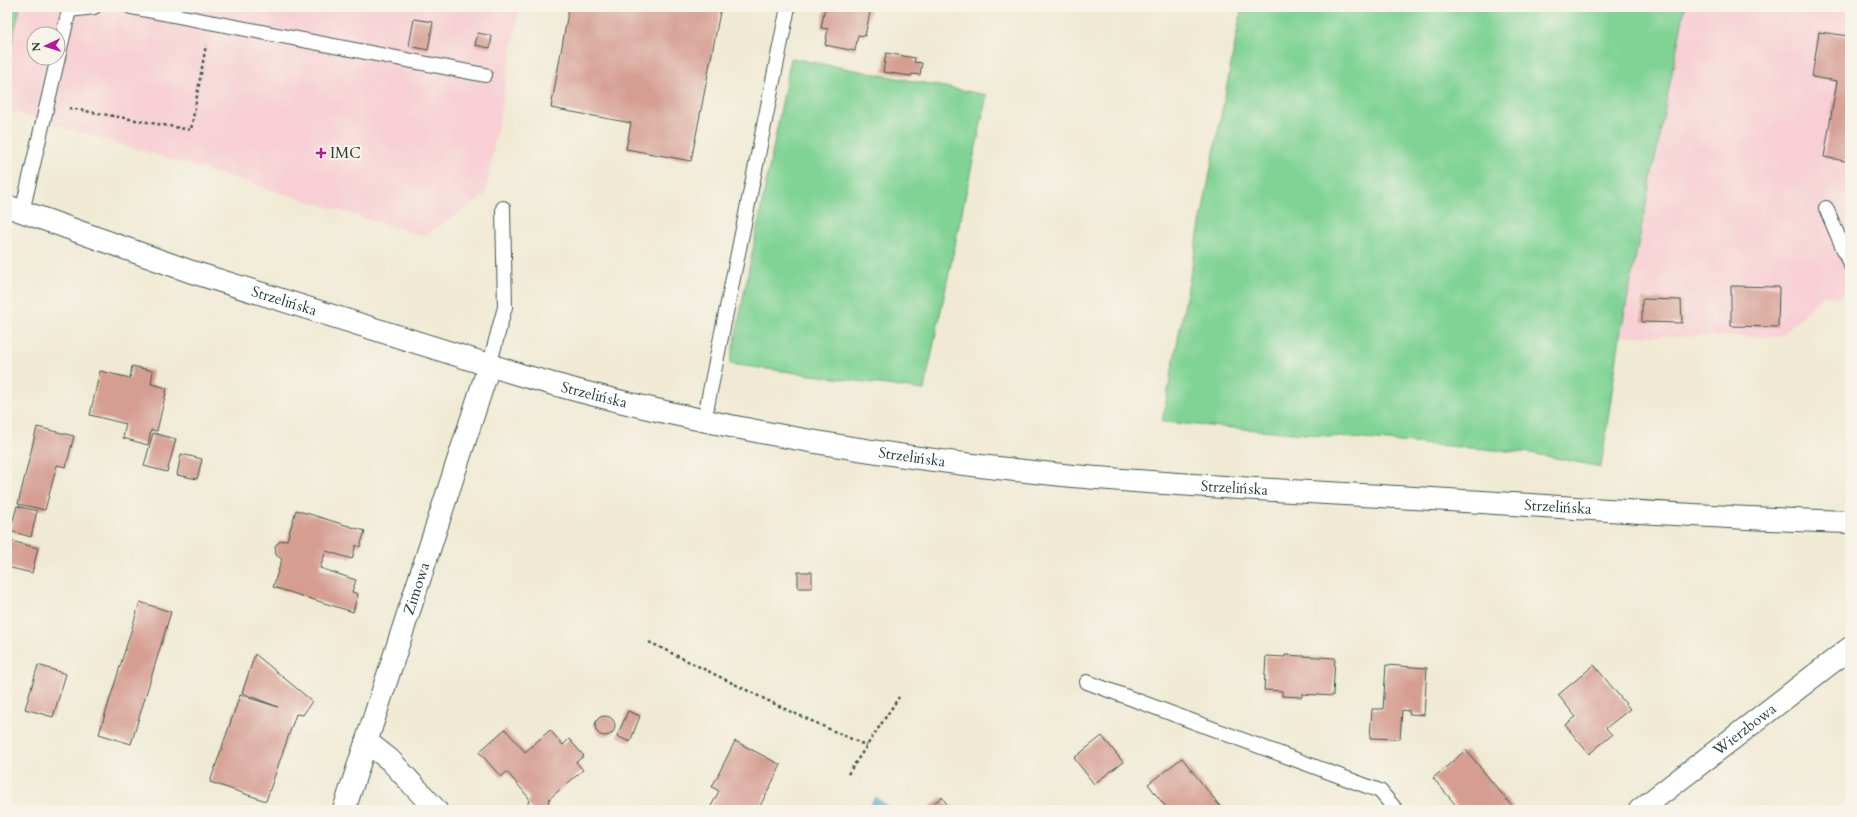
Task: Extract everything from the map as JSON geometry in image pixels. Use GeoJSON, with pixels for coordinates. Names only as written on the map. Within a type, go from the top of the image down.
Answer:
{"type":"FeatureCollection","features":[{"type":"Feature","properties":{"kind":"main road","name":"Strzelińska"},"geometry":{"type":"LineString","coordinates":[[14,209],[189,271],[489,366],[561,387],[704,421],[818,444],[1063,475],[1236,488],[1760,520],[1850,522]]}},
{"type":"Feature","properties":{"kind":"main road","name":"Zimowa"},"geometry":{"type":"LineString","coordinates":[[344,810],[489,366]]}},
{"type":"Feature","properties":{"kind":"main road","name":"Wierzbowa"},"geometry":{"type":"LineString","coordinates":[[1640,810],[1850,648]]}},
{"type":"Feature","properties":{"kind":"main road"},"geometry":{"type":"LineString","coordinates":[[367,742],[390,760],[436,810]]}},
{"type":"Feature","properties":{"kind":"lane"},"geometry":{"type":"LineString","coordinates":[[14,209],[47,104],[69,10],[94,7]]}},
{"type":"Feature","properties":{"kind":"lane"},"geometry":{"type":"LineString","coordinates":[[131,7],[485,75]]}},
{"type":"Feature","properties":{"kind":"lane"},"geometry":{"type":"LineString","coordinates":[[704,421],[788,7]]}},
{"type":"Feature","properties":{"kind":"lane"},"geometry":{"type":"LineString","coordinates":[[489,366],[505,307],[503,208]]}},
{"type":"Feature","properties":{"kind":"lane"},"geometry":{"type":"LineString","coordinates":[[1826,208],[1850,264]]}},
{"type":"Feature","properties":{"kind":"lane"},"geometry":{"type":"LineString","coordinates":[[1087,682],[1380,791],[1396,810]]}},
{"type":"Feature","properties":{"kind":"path"},"geometry":{"type":"LineString","coordinates":[[47,104],[191,130],[210,22]]}},
{"type":"Feature","properties":{"kind":"path"},"geometry":{"type":"LineString","coordinates":[[649,642],[867,746]]}},
{"type":"Feature","properties":{"kind":"path"},"geometry":{"type":"LineString","coordinates":[[848,774],[899,696]]}},
{"type":"Feature","properties":{"kind":"shaded area","name":"IMC"},"geometry":{"type":"Polygon","coordinates":[[[20,7],[520,7],[485,196],[424,236],[7,110],[7,63],[20,7]]]}},
{"type":"Feature","properties":{"kind":"shaded area"},"geometry":{"type":"Polygon","coordinates":[[[1685,7],[1850,7],[1850,297],[1823,296],[1779,337],[1620,336],[1685,7]]]}},
{"type":"Feature","properties":{"kind":"green space"},"geometry":{"type":"Polygon","coordinates":[[[7,7],[20,7],[7,63],[7,7]]]}},
{"type":"Feature","properties":{"kind":"green space"},"geometry":{"type":"Polygon","coordinates":[[[1242,7],[1685,7],[1620,336],[1601,467],[1531,453],[1162,422],[1242,7]]]}},
{"type":"Feature","properties":{"kind":"green space"},"geometry":{"type":"Polygon","coordinates":[[[791,58],[987,95],[924,390],[730,364],[791,58]]]}},
{"type":"Feature","properties":{"kind":"water"},"geometry":{"type":"Polygon","coordinates":[[[876,797],[891,810],[867,810],[876,797]]]}},
{"type":"Feature","properties":{"kind":"building"},"geometry":{"type":"Polygon","coordinates":[[[569,7],[721,7],[691,161],[626,149],[631,123],[551,108],[569,7]]]}},
{"type":"Feature","properties":{"kind":"building"},"geometry":{"type":"Polygon","coordinates":[[[825,7],[871,7],[865,36],[858,35],[855,51],[825,45],[828,29],[821,28],[825,7]]]}},
{"type":"Feature","properties":{"kind":"building"},"geometry":{"type":"Polygon","coordinates":[[[414,19],[433,22],[428,50],[409,46],[414,19]]]}},
{"type":"Feature","properties":{"kind":"building"},"geometry":{"type":"Polygon","coordinates":[[[1819,32],[1850,36],[1850,162],[1824,157],[1837,81],[1812,77],[1819,32]]]}},
{"type":"Feature","properties":{"kind":"building"},"geometry":{"type":"Polygon","coordinates":[[[478,33],[492,36],[490,48],[475,45],[478,33]]]}},
{"type":"Feature","properties":{"kind":"building"},"geometry":{"type":"Polygon","coordinates":[[[886,53],[915,58],[914,62],[922,63],[920,75],[912,74],[911,76],[883,72],[886,53]]]}},
{"type":"Feature","properties":{"kind":"building"},"geometry":{"type":"Polygon","coordinates":[[[1731,286],[1779,287],[1778,327],[1731,326],[1731,286]]]}},
{"type":"Feature","properties":{"kind":"building"},"geometry":{"type":"Polygon","coordinates":[[[1642,299],[1681,300],[1682,323],[1642,322],[1642,299]]]}},
{"type":"Feature","properties":{"kind":"building"},"geometry":{"type":"Polygon","coordinates":[[[132,366],[153,371],[151,384],[167,388],[157,431],[151,430],[148,445],[123,438],[126,424],[90,415],[100,371],[130,378],[132,366]]]}},
{"type":"Feature","properties":{"kind":"building"},"geometry":{"type":"Polygon","coordinates":[[[37,427],[74,436],[66,467],[57,465],[45,510],[18,504],[37,427]]]}},
{"type":"Feature","properties":{"kind":"building"},"geometry":{"type":"Polygon","coordinates":[[[153,433],[176,439],[167,472],[144,466],[153,433]]]}},
{"type":"Feature","properties":{"kind":"building"},"geometry":{"type":"Polygon","coordinates":[[[181,454],[202,459],[197,479],[177,475],[181,454]]]}},
{"type":"Feature","properties":{"kind":"building"},"geometry":{"type":"Polygon","coordinates":[[[17,506],[37,511],[31,537],[10,531],[17,506]]]}},
{"type":"Feature","properties":{"kind":"building"},"geometry":{"type":"Polygon","coordinates":[[[296,510],[365,531],[360,547],[356,545],[352,559],[326,551],[320,568],[356,580],[352,592],[358,594],[353,612],[273,587],[282,559],[276,555],[275,546],[280,541],[287,540],[296,510]]]}},
{"type":"Feature","properties":{"kind":"building"},"geometry":{"type":"Polygon","coordinates":[[[7,540],[38,548],[32,573],[7,567],[7,540]]]}},
{"type":"Feature","properties":{"kind":"building"},"geometry":{"type":"Polygon","coordinates":[[[798,572],[812,572],[812,588],[798,588],[798,572]]]}},
{"type":"Feature","properties":{"kind":"building"},"geometry":{"type":"Polygon","coordinates":[[[140,602],[171,612],[131,744],[99,734],[140,602]]]}},
{"type":"Feature","properties":{"kind":"building"},"geometry":{"type":"Polygon","coordinates":[[[255,654],[312,701],[303,715],[296,714],[266,801],[210,782],[240,695],[278,707],[242,693],[255,654]]]}},
{"type":"Feature","properties":{"kind":"building"},"geometry":{"type":"Polygon","coordinates":[[[1285,655],[1335,658],[1333,696],[1302,694],[1302,697],[1282,696],[1282,691],[1264,690],[1266,656],[1285,657],[1285,655]]]}},
{"type":"Feature","properties":{"kind":"building"},"geometry":{"type":"Polygon","coordinates":[[[38,665],[66,674],[53,717],[25,709],[38,665]]]}},
{"type":"Feature","properties":{"kind":"building"},"geometry":{"type":"Polygon","coordinates":[[[1386,665],[1427,668],[1424,715],[1409,714],[1409,711],[1402,710],[1400,739],[1370,738],[1372,709],[1383,709],[1386,665]]]}},
{"type":"Feature","properties":{"kind":"building"},"geometry":{"type":"Polygon","coordinates":[[[1594,665],[1630,709],[1606,728],[1612,735],[1589,754],[1565,725],[1576,717],[1558,695],[1594,665]]]}},
{"type":"Feature","properties":{"kind":"building"},"geometry":{"type":"Polygon","coordinates":[[[628,711],[640,716],[630,742],[617,736],[628,711]]]}},
{"type":"Feature","properties":{"kind":"building"},"geometry":{"type":"Polygon","coordinates":[[[605,716],[612,719],[615,726],[612,733],[605,736],[598,733],[595,726],[598,719],[605,716]]]}},
{"type":"Feature","properties":{"kind":"building"},"geometry":{"type":"Polygon","coordinates":[[[505,729],[525,752],[550,730],[563,745],[569,739],[584,756],[576,762],[583,770],[549,799],[548,806],[544,810],[532,810],[528,804],[529,798],[507,772],[501,777],[479,752],[505,729]]]}},
{"type":"Feature","properties":{"kind":"building"},"geometry":{"type":"Polygon","coordinates":[[[1102,736],[1123,762],[1094,784],[1074,758],[1102,736]]]}},
{"type":"Feature","properties":{"kind":"building"},"geometry":{"type":"Polygon","coordinates":[[[735,741],[781,765],[758,810],[709,810],[719,791],[712,787],[735,741]]]}},
{"type":"Feature","properties":{"kind":"building"},"geometry":{"type":"Polygon","coordinates":[[[1466,750],[1515,810],[1460,810],[1433,778],[1466,750]]]}},
{"type":"Feature","properties":{"kind":"building"},"geometry":{"type":"Polygon","coordinates":[[[1182,758],[1223,810],[1168,810],[1148,784],[1182,758]]]}},
{"type":"Feature","properties":{"kind":"building"},"geometry":{"type":"Polygon","coordinates":[[[942,797],[951,810],[929,810],[928,808],[942,797]]]}},
{"type":"Feature","properties":{"kind":"place","name":"IMC"},"geometry":{"type":"Point","coordinates":[321,153]}}]}
